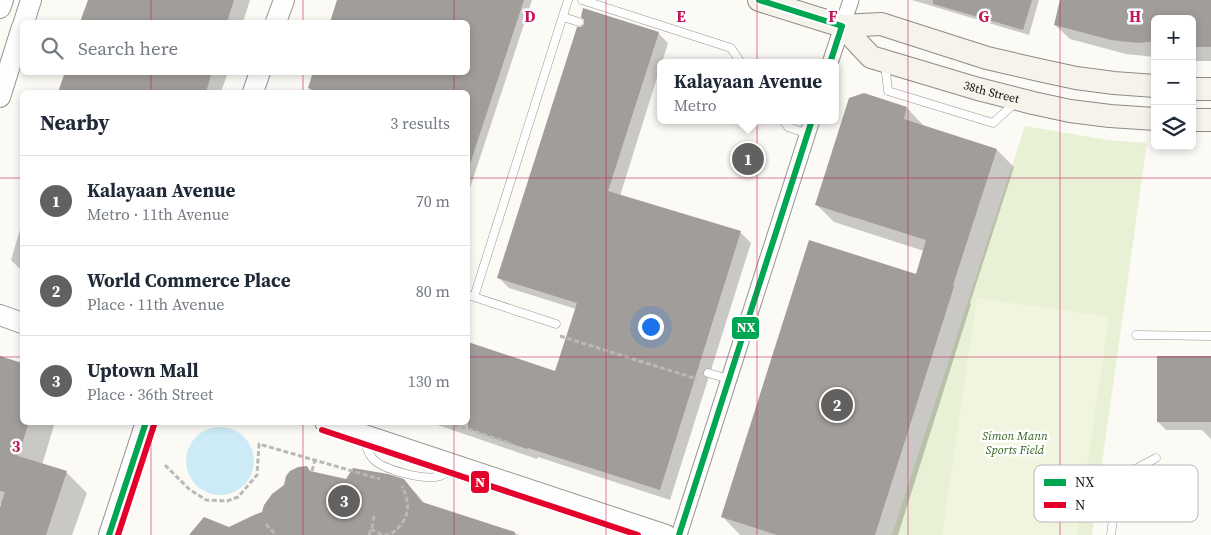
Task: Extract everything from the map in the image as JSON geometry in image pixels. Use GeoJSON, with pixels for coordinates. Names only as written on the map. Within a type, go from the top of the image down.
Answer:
{"type":"FeatureCollection","features":[{"type":"Feature","properties":{"kind":"main road","name":"38th Street"},"geometry":{"type":"LineString","coordinates":[[760,0],[842,26],[881,24],[988,58],[1039,70],[1114,83],[1151,86]]}},
{"type":"Feature","properties":{"kind":"main road","name":"38th Street"},"geometry":{"type":"LineString","coordinates":[[842,26],[871,57],[1018,100],[1070,111],[1151,119]]}},
{"type":"Feature","properties":{"kind":"main road"},"geometry":{"type":"LineString","coordinates":[[1196,89],[1211,89]]}},
{"type":"Feature","properties":{"kind":"main road"},"geometry":{"type":"LineString","coordinates":[[1196,120],[1211,120]]}},
{"type":"Feature","properties":{"kind":"street"},"geometry":{"type":"LineString","coordinates":[[0,8],[2,0]]}},
{"type":"Feature","properties":{"kind":"street"},"geometry":{"type":"LineString","coordinates":[[25,20],[31,0]]}},
{"type":"Feature","properties":{"kind":"street"},"geometry":{"type":"LineString","coordinates":[[277,20],[284,0]]}},
{"type":"Feature","properties":{"kind":"street"},"geometry":{"type":"LineString","coordinates":[[831,59],[851,0]]}},
{"type":"Feature","properties":{"kind":"street"},"geometry":{"type":"LineString","coordinates":[[0,97],[20,33]]}},
{"type":"Feature","properties":{"kind":"street"},"geometry":{"type":"LineString","coordinates":[[254,90],[259,75]]}},
{"type":"Feature","properties":{"kind":"street"},"geometry":{"type":"LineString","coordinates":[[679,535],[810,127]]}},
{"type":"Feature","properties":{"kind":"street"},"geometry":{"type":"LineString","coordinates":[[0,315],[20,322]]}},
{"type":"Feature","properties":{"kind":"street"},"geometry":{"type":"LineString","coordinates":[[109,535],[145,425]]}},
{"type":"Feature","properties":{"kind":"street"},"geometry":{"type":"LineString","coordinates":[[334,425],[666,535]]}},
{"type":"Feature","properties":{"kind":"lane"},"geometry":{"type":"LineString","coordinates":[[556,324],[471,296],[568,0]]}},
{"type":"Feature","properties":{"kind":"lane"},"geometry":{"type":"LineString","coordinates":[[582,0],[731,48],[738,59]]}},
{"type":"Feature","properties":{"kind":"lane"},"geometry":{"type":"LineString","coordinates":[[562,17],[579,22]]}},
{"type":"Feature","properties":{"kind":"lane"},"geometry":{"type":"LineString","coordinates":[[786,124],[788,127],[810,127]]}},
{"type":"Feature","properties":{"kind":"lane"},"geometry":{"type":"LineString","coordinates":[[1136,335],[1211,336]]}},
{"type":"Feature","properties":{"kind":"lane"},"geometry":{"type":"LineString","coordinates":[[708,372],[729,379]]}},
{"type":"Feature","properties":{"kind":"lane"},"geometry":{"type":"LineString","coordinates":[[1143,465],[1156,458]]}},
{"type":"Feature","properties":{"kind":"lane"},"geometry":{"type":"LineString","coordinates":[[1111,535],[1113,522]]}},
{"type":"Feature","properties":{"kind":"path"},"geometry":{"type":"LineString","coordinates":[[553,334],[705,382]]}},
{"type":"Feature","properties":{"kind":"path"},"geometry":{"type":"LineString","coordinates":[[456,425],[512,444]]}},
{"type":"Feature","properties":{"kind":"path"},"geometry":{"type":"LineString","coordinates":[[166,465],[189,489],[206,500],[227,501],[238,497],[257,475],[259,444],[386,481]]}},
{"type":"Feature","properties":{"kind":"path"},"geometry":{"type":"LineString","coordinates":[[312,471],[315,460]]}},
{"type":"Feature","properties":{"kind":"path"},"geometry":{"type":"LineString","coordinates":[[371,530],[382,535],[390,535],[402,524],[405,518],[409,508],[403,486],[394,484]]}},
{"type":"Feature","properties":{"kind":"path"},"geometry":{"type":"LineString","coordinates":[[369,535],[374,515]]}},
{"type":"Feature","properties":{"kind":"path"},"geometry":{"type":"LineString","coordinates":[[266,524],[276,535]]}},
{"type":"Feature","properties":{"kind":"green space","name":"Simon Mann Sports Field"},"geometry":{"type":"Polygon","coordinates":[[[1025,126],[1108,140],[1147,143],[1102,465],[1034,465],[1034,522],[1094,522],[1092,535],[892,535],[1025,126]]]}},
{"type":"Feature","properties":{"kind":"green space"},"geometry":{"type":"Polygon","coordinates":[[[977,298],[1109,317],[1087,465],[1034,465],[1034,522],[1079,522],[1077,535],[942,535],[977,298]]]}},
{"type":"Feature","properties":{"kind":"water"},"geometry":{"type":"Polygon","coordinates":[[[220,427],[233,430],[244,437],[251,448],[254,461],[251,474],[244,485],[233,492],[220,495],[207,492],[196,485],[189,474],[186,461],[189,448],[196,437],[207,430],[220,427]]]}},
{"type":"Feature","properties":{"kind":"building"},"geometry":{"type":"Polygon","coordinates":[[[88,0],[234,0],[228,20],[81,20],[88,0]]]}},
{"type":"Feature","properties":{"kind":"building"},"geometry":{"type":"Polygon","coordinates":[[[337,0],[524,0],[470,164],[470,90],[313,90],[308,88],[312,75],[470,75],[470,20],[331,20],[337,0]]]}},
{"type":"Feature","properties":{"kind":"building"},"geometry":{"type":"Polygon","coordinates":[[[933,0],[1032,0],[1023,30],[933,4],[933,0]]]}},
{"type":"Feature","properties":{"kind":"building"},"geometry":{"type":"Polygon","coordinates":[[[1060,0],[1211,0],[1211,47],[1196,47],[1196,15],[1151,15],[1151,42],[1139,43],[1111,40],[1054,25],[1060,0]]]}},
{"type":"Feature","properties":{"kind":"building"},"geometry":{"type":"Polygon","coordinates":[[[583,8],[659,32],[608,191],[741,231],[660,490],[468,429],[468,425],[470,425],[470,343],[555,371],[577,303],[497,278],[577,27],[581,27],[584,24],[584,20],[581,17],[583,8]]]}},
{"type":"Feature","properties":{"kind":"building"},"geometry":{"type":"Polygon","coordinates":[[[64,75],[211,75],[207,90],[59,90],[64,75]]]}},
{"type":"Feature","properties":{"kind":"building"},"geometry":{"type":"Polygon","coordinates":[[[864,93],[907,107],[904,119],[997,149],[875,535],[777,535],[721,517],[809,240],[916,274],[926,240],[815,205],[849,98],[864,93]]]}},
{"type":"Feature","properties":{"kind":"building"},"geometry":{"type":"Polygon","coordinates":[[[0,356],[20,362],[20,425],[28,425],[18,456],[67,471],[46,535],[0,535],[0,507],[5,492],[0,491],[0,356]]]}},
{"type":"Feature","properties":{"kind":"building"},"geometry":{"type":"Polygon","coordinates":[[[1157,356],[1211,356],[1211,422],[1157,422],[1157,356]]]}},
{"type":"Feature","properties":{"kind":"building"},"geometry":{"type":"Polygon","coordinates":[[[307,466],[310,471],[346,479],[353,468],[388,474],[404,479],[422,502],[515,532],[515,535],[189,535],[204,517],[229,527],[262,512],[264,505],[272,494],[284,485],[286,476],[290,471],[298,467],[307,466]]]}},
{"type":"Feature","properties":{"kind":"transit line","name":"NX"},"geometry":{"type":"LineString","coordinates":[[759,0],[842,26],[831,59]]}},
{"type":"Feature","properties":{"kind":"transit line","name":"NX"},"geometry":{"type":"LineString","coordinates":[[679,535],[811,124]]}},
{"type":"Feature","properties":{"kind":"transit line","name":"NX"},"geometry":{"type":"LineString","coordinates":[[109,535],[145,425]]}},
{"type":"Feature","properties":{"kind":"transit line","name":"N"},"geometry":{"type":"LineString","coordinates":[[118,535],[154,425]]}},
{"type":"Feature","properties":{"kind":"transit line","name":"N"},"geometry":{"type":"LineString","coordinates":[[322,430],[638,535]]}},
{"type":"Feature","properties":{"kind":"place","name":"Kalayaan Avenue"},"geometry":{"type":"Point","coordinates":[748,159]}},
{"type":"Feature","properties":{"kind":"place","name":"World Commerce Place"},"geometry":{"type":"Point","coordinates":[837,405]}},
{"type":"Feature","properties":{"kind":"place","name":"Uptown Mall"},"geometry":{"type":"Point","coordinates":[344,501]}}]}
